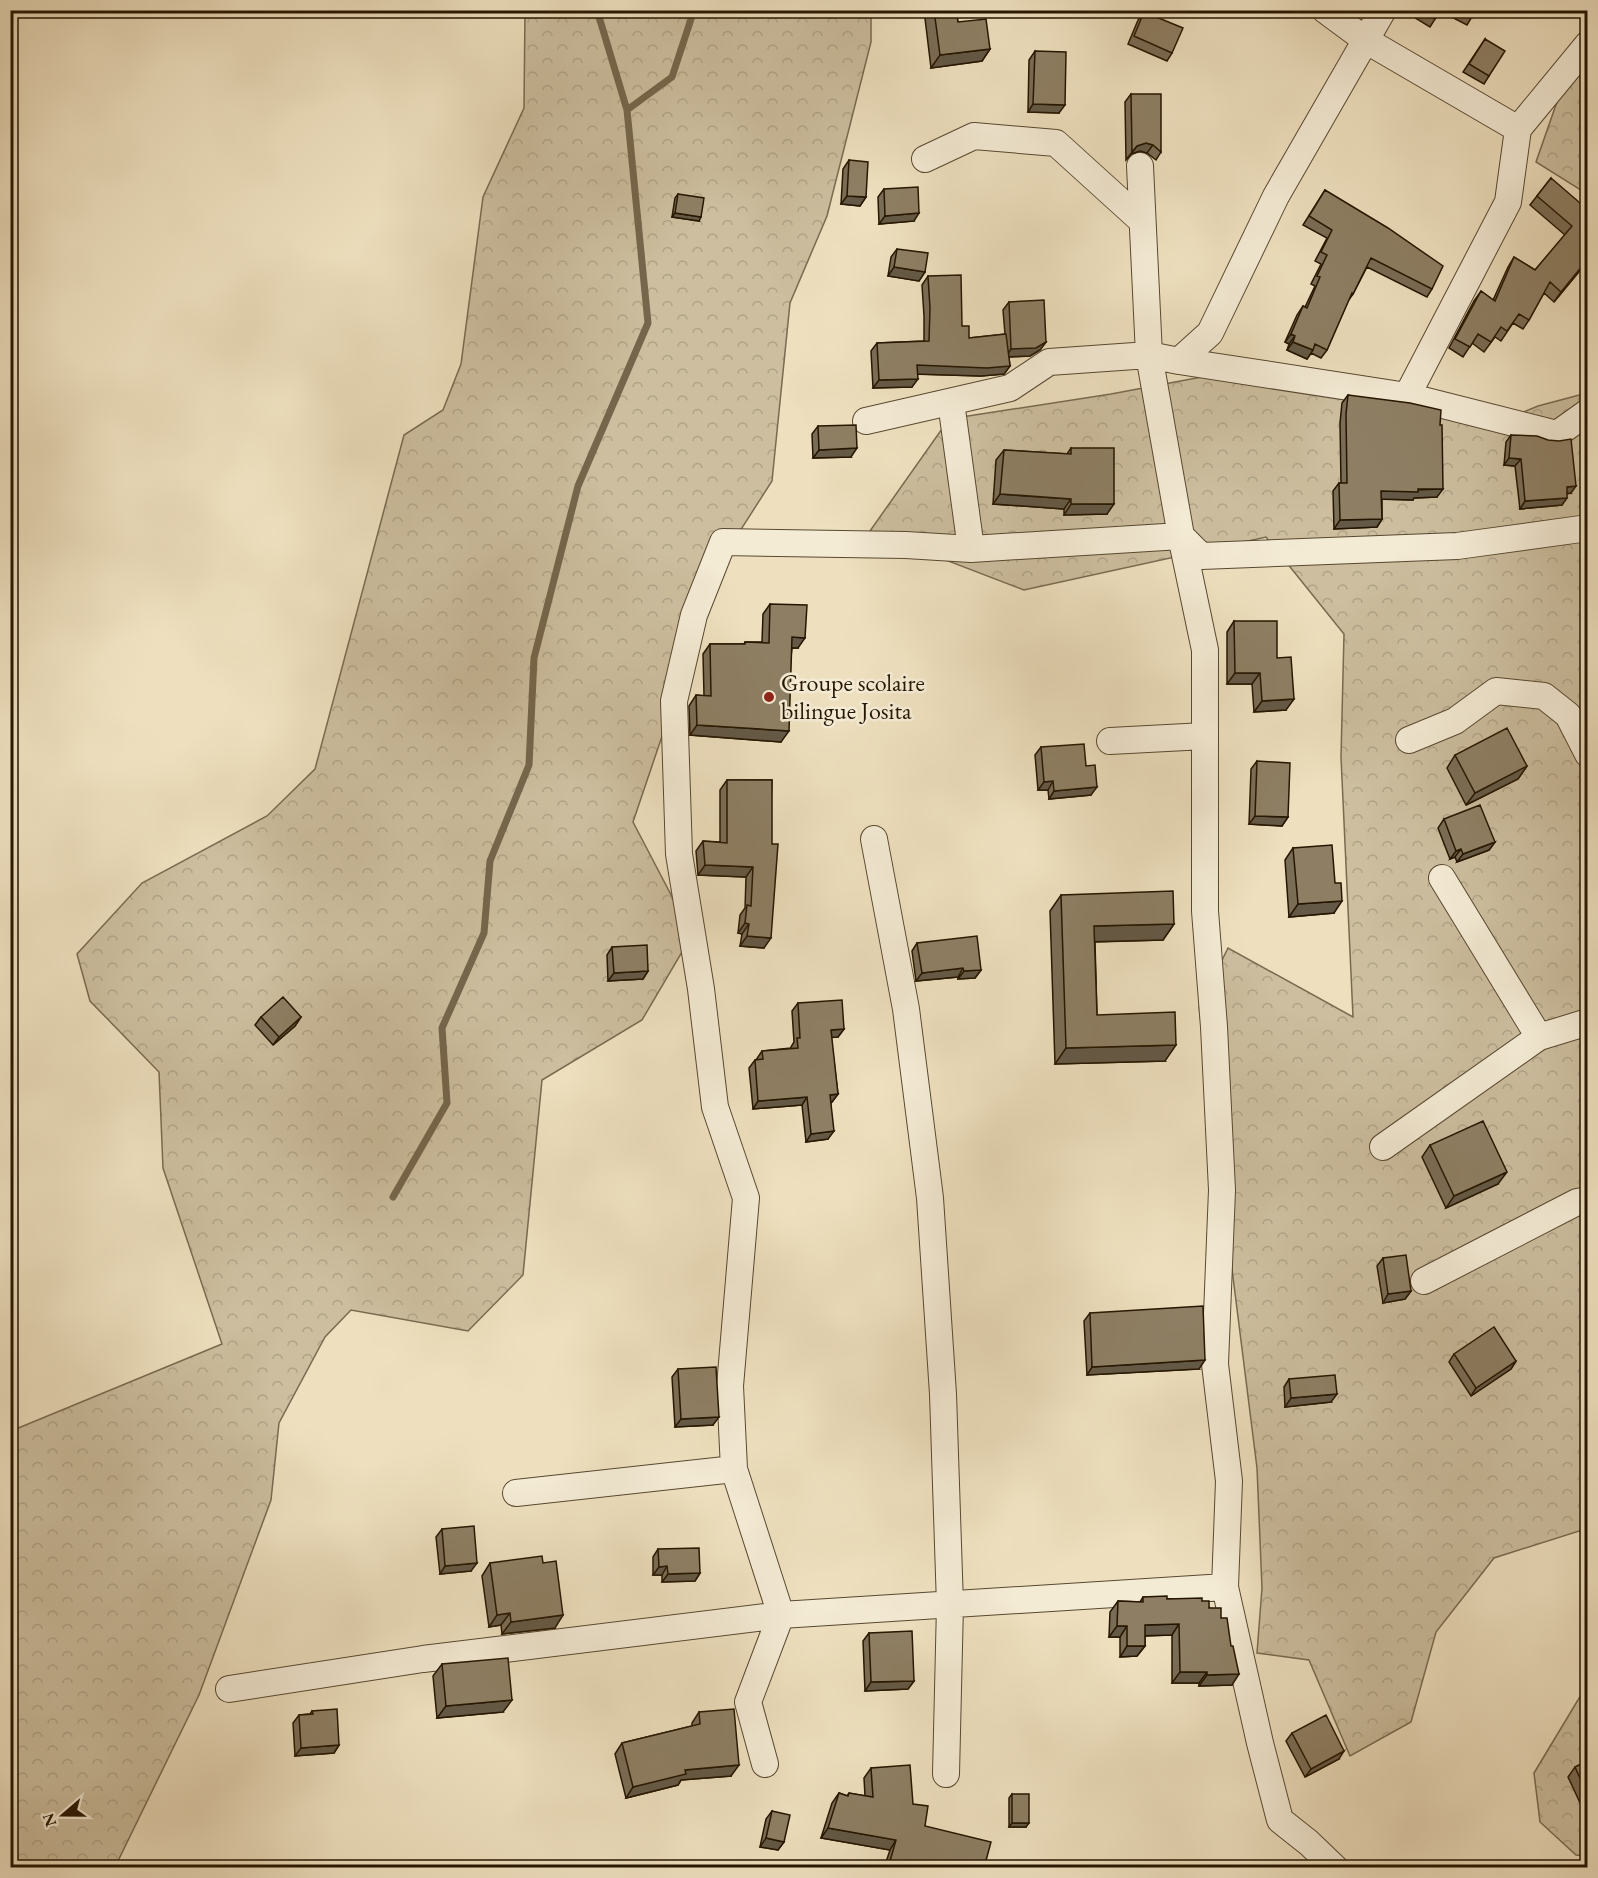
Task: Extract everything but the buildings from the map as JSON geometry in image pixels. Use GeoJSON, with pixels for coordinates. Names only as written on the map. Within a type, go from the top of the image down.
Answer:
{"type":"FeatureCollection","features":[{"type":"Feature","properties":{"kind":"street"},"geometry":{"type":"LineString","coordinates":[[1325,10],[1367,41],[1518,129]]}},
{"type":"Feature","properties":{"kind":"street"},"geometry":{"type":"LineString","coordinates":[[1179,361],[1210,333],[1276,196],[1383,10]]}},
{"type":"Feature","properties":{"kind":"street"},"geometry":{"type":"LineString","coordinates":[[1407,396],[1508,202],[1518,129],[1587,44]]}},
{"type":"Feature","properties":{"kind":"street"},"geometry":{"type":"LineString","coordinates":[[925,159],[974,136],[1056,143],[1142,221]]}},
{"type":"Feature","properties":{"kind":"street"},"geometry":{"type":"LineString","coordinates":[[1140,166],[1149,355],[1181,536],[1205,650],[1205,911],[1214,1027],[1222,1190],[1215,1364],[1229,1481],[1225,1587],[1280,1821],[1310,1844],[1335,1868]]}},
{"type":"Feature","properties":{"kind":"street"},"geometry":{"type":"LineString","coordinates":[[866,421],[1010,388],[1049,362],[1149,355],[1407,396],[1557,434],[1587,412]]}},
{"type":"Feature","properties":{"kind":"street"},"geometry":{"type":"LineString","coordinates":[[951,402],[971,549]]}},
{"type":"Feature","properties":{"kind":"street"},"geometry":{"type":"LineString","coordinates":[[765,1764],[748,1702],[781,1615],[734,1469],[730,1386],[746,1198],[715,1107],[701,988],[679,854],[674,701],[694,615],[723,542],[906,544],[971,549],[1181,536],[1201,556],[1457,546],[1587,528]]}},
{"type":"Feature","properties":{"kind":"street"},"geometry":{"type":"LineString","coordinates":[[1409,740],[1455,721],[1496,691],[1544,696],[1568,715],[1587,754]]}},
{"type":"Feature","properties":{"kind":"street"},"geometry":{"type":"LineString","coordinates":[[1110,741],[1205,736]]}},
{"type":"Feature","properties":{"kind":"street"},"geometry":{"type":"LineString","coordinates":[[874,839],[906,1009],[930,1198],[943,1394],[950,1605],[946,1774]]}},
{"type":"Feature","properties":{"kind":"street"},"geometry":{"type":"LineString","coordinates":[[1442,878],[1539,1037]]}},
{"type":"Feature","properties":{"kind":"street"},"geometry":{"type":"LineString","coordinates":[[1383,1147],[1539,1037],[1587,1022]]}},
{"type":"Feature","properties":{"kind":"street"},"geometry":{"type":"LineString","coordinates":[[1424,1281],[1577,1202],[1587,1200]]}},
{"type":"Feature","properties":{"kind":"street"},"geometry":{"type":"LineString","coordinates":[[516,1492],[734,1469]]}},
{"type":"Feature","properties":{"kind":"street"},"geometry":{"type":"LineString","coordinates":[[229,1689],[423,1659],[781,1615],[1225,1587]]}},
{"type":"Feature","properties":{"kind":"green space"},"geometry":{"type":"Polygon","coordinates":[[[525,11],[871,11],[871,42],[827,216],[790,303],[772,481],[722,559],[633,822],[692,935],[642,1020],[542,1080],[523,1275],[468,1331],[351,1310],[325,1337],[279,1423],[271,1500],[199,1695],[115,1867],[11,1868],[11,1431],[222,1344],[163,1168],[159,1072],[90,1001],[77,954],[142,883],[267,816],[315,769],[404,435],[443,410],[461,364],[483,197],[524,108],[525,11]]]}},
{"type":"Feature","properties":{"kind":"green space"},"geometry":{"type":"Polygon","coordinates":[[[1587,16],[1587,194],[1536,162],[1587,16]]]}},
{"type":"Feature","properties":{"kind":"green space"},"geometry":{"type":"Polygon","coordinates":[[[1239,370],[1487,427],[1538,406],[1587,393],[1587,1537],[1579,1531],[1494,1558],[1436,1632],[1411,1722],[1350,1756],[1309,1660],[1257,1653],[1262,1588],[1257,1468],[1199,1007],[1228,948],[1353,1017],[1341,757],[1344,634],[1266,537],[1024,590],[870,531],[949,419],[1111,394],[1239,370]]]}},
{"type":"Feature","properties":{"kind":"green space"},"geometry":{"type":"Polygon","coordinates":[[[1587,1685],[1587,1856],[1576,1855],[1540,1822],[1534,1773],[1587,1685]]]}},
{"type":"Feature","properties":{"kind":"waterway"},"geometry":{"type":"LineString","coordinates":[[393,1197],[447,1103],[442,1028],[484,933],[490,861],[529,765],[534,658],[578,486],[648,323],[627,110],[597,10]]}},
{"type":"Feature","properties":{"kind":"waterway"},"geometry":{"type":"LineString","coordinates":[[627,110],[672,77],[694,10]]}},
{"type":"Feature","properties":{"kind":"place","name":"Groupe scolaire bilingue Josita"},"geometry":{"type":"Point","coordinates":[769,697]}}]}
